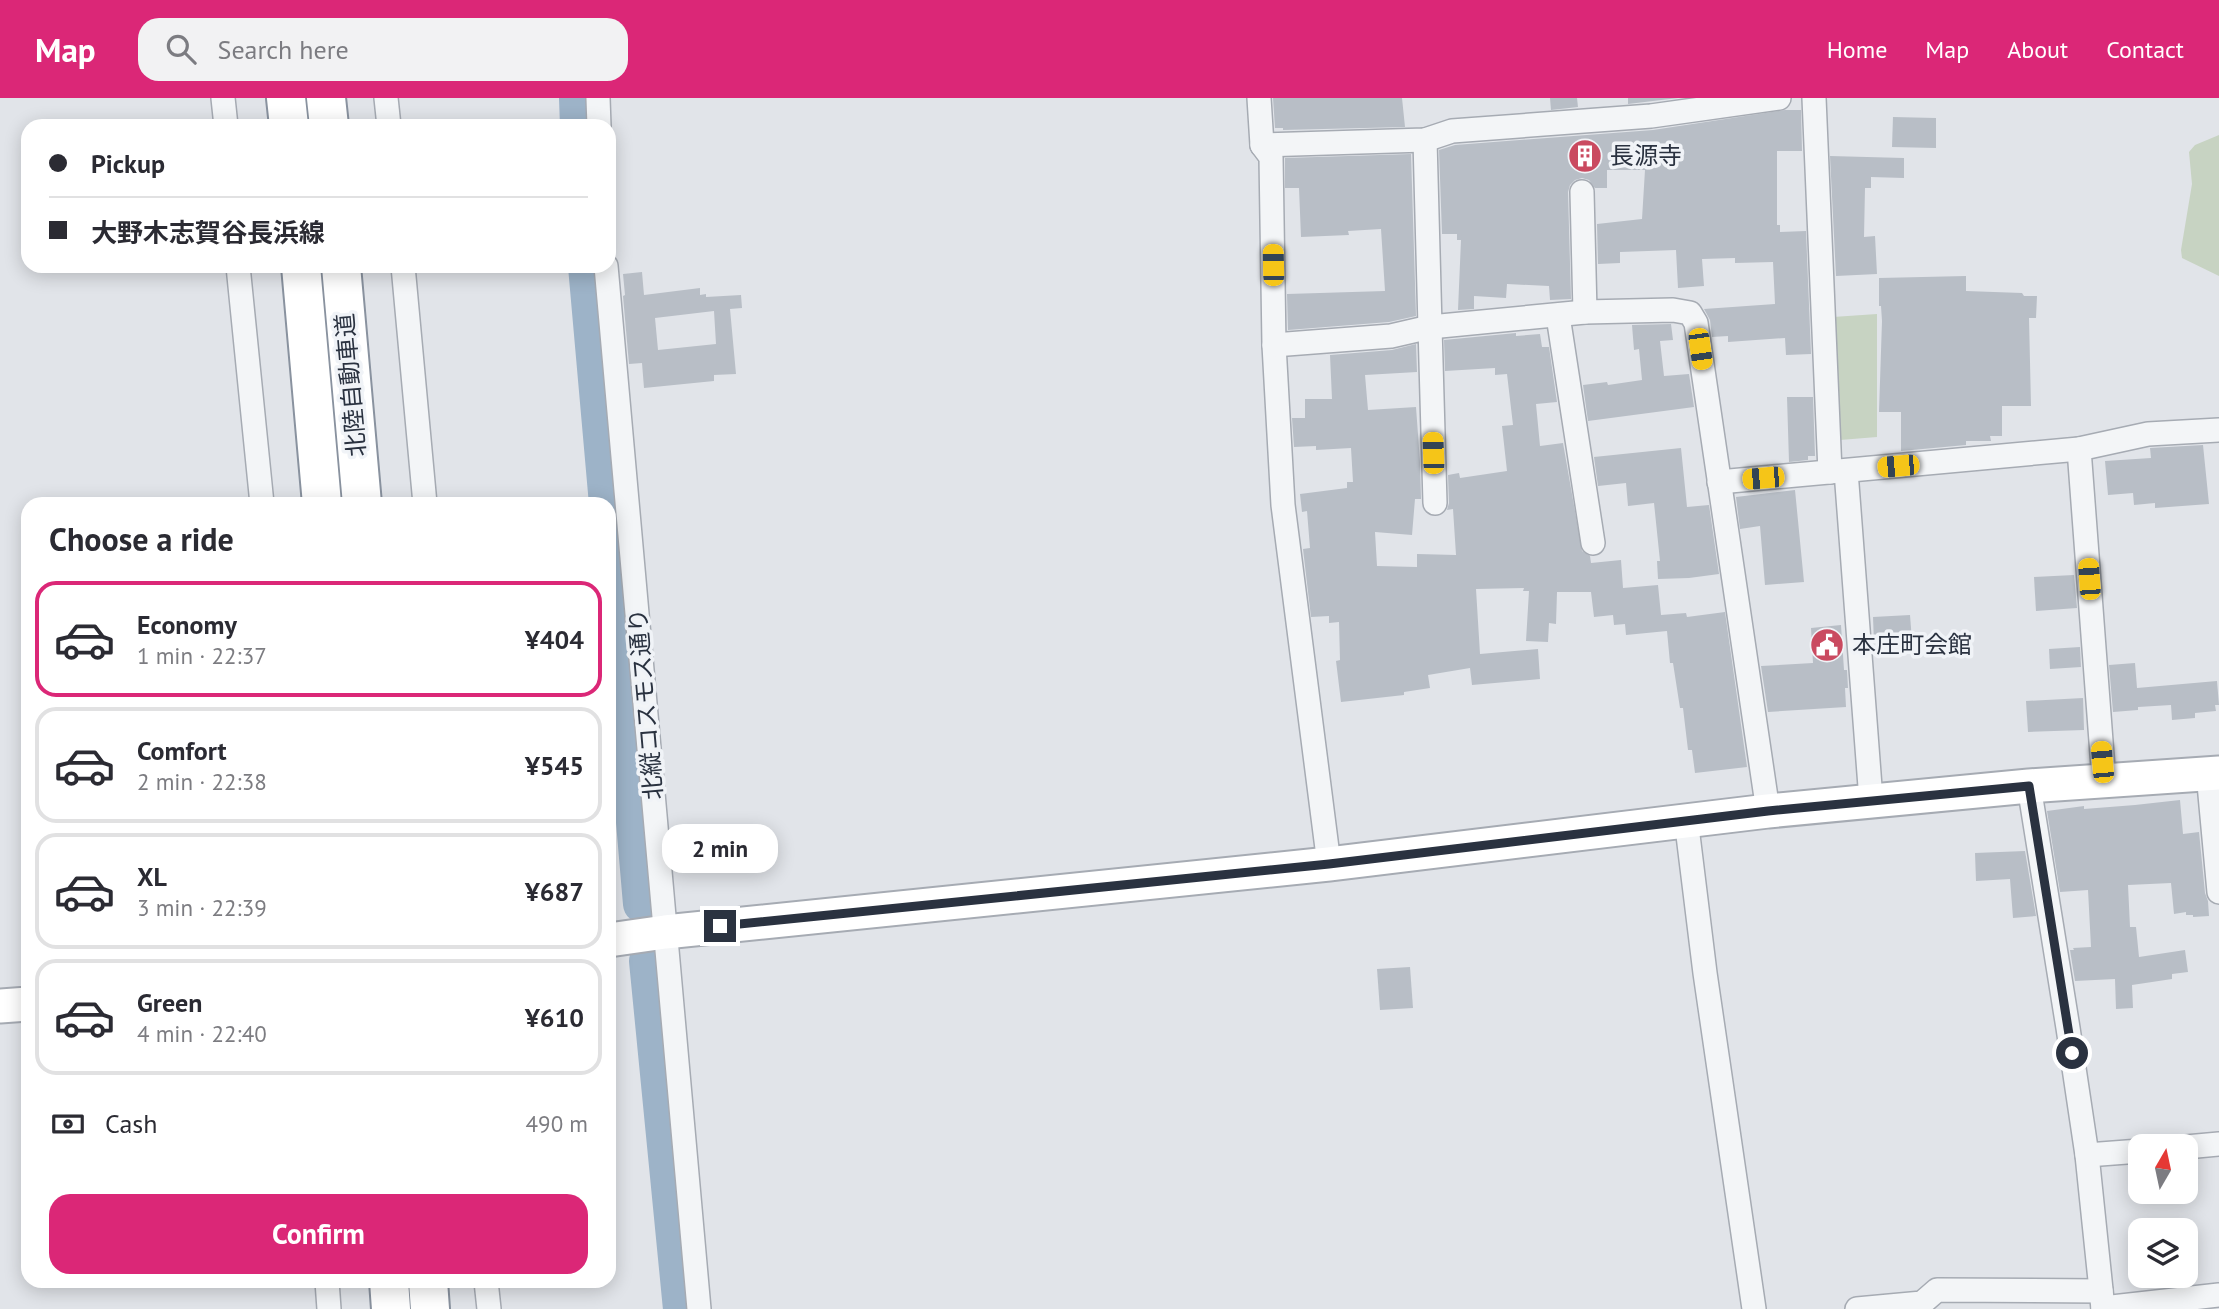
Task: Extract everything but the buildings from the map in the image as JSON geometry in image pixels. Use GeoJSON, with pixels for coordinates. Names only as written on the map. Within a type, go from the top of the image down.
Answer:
{"type":"FeatureCollection","features":[{"type":"Feature","properties":{"kind":"highway"},"geometry":{"type":"LineString","coordinates":[[286,98],[288,119]]}},
{"type":"Feature","properties":{"kind":"highway"},"geometry":{"type":"LineString","coordinates":[[326,98],[328,119]]}},
{"type":"Feature","properties":{"kind":"highway","name":"北陸自動車道"},"geometry":{"type":"LineString","coordinates":[[302,273],[321,497]]}},
{"type":"Feature","properties":{"kind":"highway","name":"北陸自動車道"},"geometry":{"type":"LineString","coordinates":[[342,273],[361,497]]}},
{"type":"Feature","properties":{"kind":"highway"},"geometry":{"type":"LineString","coordinates":[[390,1288],[391,1309]]}},
{"type":"Feature","properties":{"kind":"highway"},"geometry":{"type":"LineString","coordinates":[[428,1288],[430,1309]]}},
{"type":"Feature","properties":{"kind":"main road"},"geometry":{"type":"LineString","coordinates":[[616,939],[1329,864],[1871,800],[2213,773]]}},
{"type":"Feature","properties":{"kind":"main road"},"geometry":{"type":"LineString","coordinates":[[0,1006],[21,1004]]}},
{"type":"Feature","properties":{"kind":"street"},"geometry":{"type":"LineString","coordinates":[[223,98],[225,119]]}},
{"type":"Feature","properties":{"kind":"street"},"geometry":{"type":"LineString","coordinates":[[386,98],[388,119]]}},
{"type":"Feature","properties":{"kind":"street"},"geometry":{"type":"LineString","coordinates":[[598,98],[598,119]]}},
{"type":"Feature","properties":{"kind":"street"},"geometry":{"type":"LineString","coordinates":[[1259,98],[1262,145],[1271,157],[1274,345],[1283,505],[1329,864]]}},
{"type":"Feature","properties":{"kind":"street"},"geometry":{"type":"LineString","coordinates":[[1262,145],[1425,140],[1452,131],[1651,116],[1779,98]]}},
{"type":"Feature","properties":{"kind":"street"},"geometry":{"type":"LineString","coordinates":[[1814,98],[1838,472],[1871,800]]}},
{"type":"Feature","properties":{"kind":"street"},"geometry":{"type":"LineString","coordinates":[[1425,140],[1435,503]]}},
{"type":"Feature","properties":{"kind":"street"},"geometry":{"type":"LineString","coordinates":[[1582,192],[1585,312]]}},
{"type":"Feature","properties":{"kind":"street"},"geometry":{"type":"LineString","coordinates":[[239,273],[261,497]]}},
{"type":"Feature","properties":{"kind":"street"},"geometry":{"type":"LineString","coordinates":[[404,273],[424,497]]}},
{"type":"Feature","properties":{"kind":"street","name":"北縦コスモス通り"},"geometry":{"type":"LineString","coordinates":[[607,273],[699,1309]]}},
{"type":"Feature","properties":{"kind":"street"},"geometry":{"type":"LineString","coordinates":[[1274,345],[1391,336],[1430,327],[1585,312],[1674,310],[1690,313],[1696,323],[1768,811]]}},
{"type":"Feature","properties":{"kind":"street"},"geometry":{"type":"LineString","coordinates":[[1558,316],[1593,543]]}},
{"type":"Feature","properties":{"kind":"street"},"geometry":{"type":"LineString","coordinates":[[1719,482],[2079,449],[2148,434],[2219,430]]}},
{"type":"Feature","properties":{"kind":"street"},"geometry":{"type":"LineString","coordinates":[[2079,449],[2104,781]]}},
{"type":"Feature","properties":{"kind":"street"},"geometry":{"type":"LineString","coordinates":[[2213,773],[2219,892]]}},
{"type":"Feature","properties":{"kind":"street"},"geometry":{"type":"LineString","coordinates":[[2029,786],[2087,1155],[2102,1303]]}},
{"type":"Feature","properties":{"kind":"street"},"geometry":{"type":"LineString","coordinates":[[1686,820],[1754,1309]]}},
{"type":"Feature","properties":{"kind":"street"},"geometry":{"type":"LineString","coordinates":[[2198,1146],[2219,1144]]}},
{"type":"Feature","properties":{"kind":"street"},"geometry":{"type":"LineString","coordinates":[[2087,1155],[2128,1152]]}},
{"type":"Feature","properties":{"kind":"street"},"geometry":{"type":"LineString","coordinates":[[328,1288],[329,1309]]}},
{"type":"Feature","properties":{"kind":"street"},"geometry":{"type":"LineString","coordinates":[[487,1288],[489,1309]]}},
{"type":"Feature","properties":{"kind":"street"},"geometry":{"type":"LineString","coordinates":[[1857,1309],[1922,1303],[1937,1290],[2102,1303],[2219,1295]]}},
{"type":"Feature","properties":{"kind":"green space"},"geometry":{"type":"Polygon","coordinates":[[[2219,135],[2219,276],[2182,258],[2181,250],[2192,184],[2189,152],[2195,145],[2219,135]]]}},
{"type":"Feature","properties":{"kind":"green space"},"geometry":{"type":"Polygon","coordinates":[[[1877,314],[1877,437],[1840,440],[1833,317],[1877,314]]]}},
{"type":"Feature","properties":{"kind":"waterway"},"geometry":{"type":"LineString","coordinates":[[578,98],[579,119]]}},
{"type":"Feature","properties":{"kind":"waterway"},"geometry":{"type":"LineString","coordinates":[[588,273],[607,497]]}},
{"type":"Feature","properties":{"kind":"waterway"},"geometry":{"type":"LineString","coordinates":[[616,600],[642,904]]}},
{"type":"Feature","properties":{"kind":"waterway"},"geometry":{"type":"LineString","coordinates":[[648,961],[682,1309]]}},
{"type":"Feature","properties":{"kind":"place","name":"長源寺"},"geometry":{"type":"Point","coordinates":[1585,156]}},
{"type":"Feature","properties":{"kind":"place","name":"本庄町会館"},"geometry":{"type":"Point","coordinates":[1827,645]}},
{"type":"Feature","properties":{"kind":"route"},"geometry":{"type":"LineString","coordinates":[[720,926],[1329,864],[1659,823],[2029,786],[2072,1053]]}}]}
